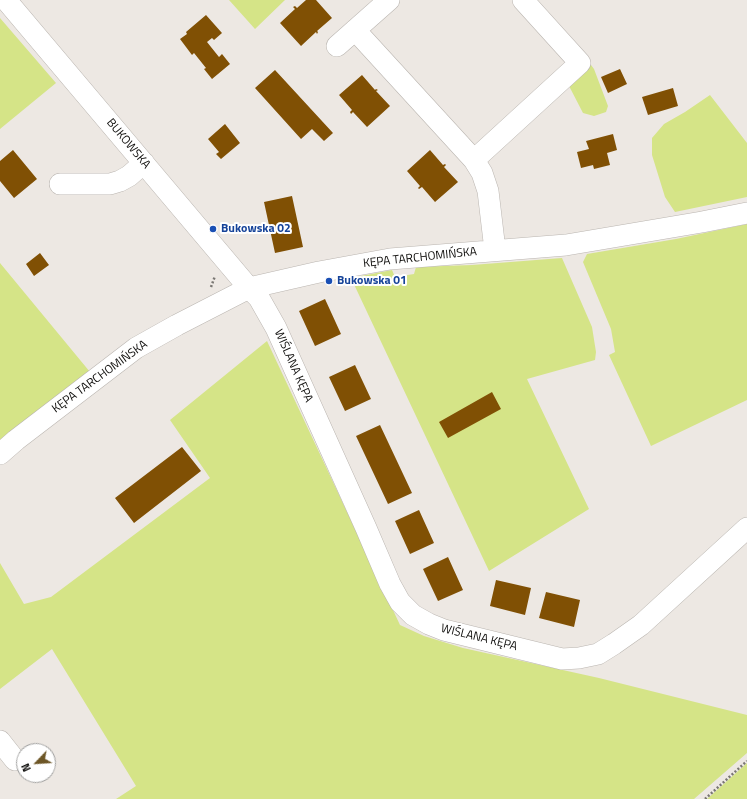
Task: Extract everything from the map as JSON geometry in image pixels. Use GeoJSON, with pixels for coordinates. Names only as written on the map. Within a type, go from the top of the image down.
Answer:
{"type":"FeatureCollection","features":[{"type":"Feature","properties":{"kind":"street","name":"BUKOWSKA"},"geometry":{"type":"LineString","coordinates":[[6,0],[249,288]]}},
{"type":"Feature","properties":{"kind":"street"},"geometry":{"type":"LineString","coordinates":[[337,46],[389,0]]}},
{"type":"Feature","properties":{"kind":"street"},"geometry":{"type":"LineString","coordinates":[[474,160],[580,63],[523,0]]}},
{"type":"Feature","properties":{"kind":"street"},"geometry":{"type":"LineString","coordinates":[[355,30],[474,160],[482,173],[488,191],[495,250]]}},
{"type":"Feature","properties":{"kind":"street"},"geometry":{"type":"LineString","coordinates":[[60,184],[110,184],[129,176],[144,163]]}},
{"type":"Feature","properties":{"kind":"street","name":"KĘPA TARCHOMIŃSKA"},"geometry":{"type":"LineString","coordinates":[[0,454],[16,440],[136,348],[249,288],[319,272],[390,259],[566,245],[747,213]]}},
{"type":"Feature","properties":{"kind":"street","name":"WIŚLANA KĘPA"},"geometry":{"type":"LineString","coordinates":[[249,288],[259,298],[276,328],[390,584],[400,602],[413,615],[429,624],[444,630],[562,658],[579,658],[598,654],[641,625],[747,528]]}},
{"type":"Feature","properties":{"kind":"street"},"geometry":{"type":"LineString","coordinates":[[0,741],[15,760]]}},
{"type":"Feature","properties":{"kind":"path"},"geometry":{"type":"LineString","coordinates":[[705,799],[747,761]]}},
{"type":"Feature","properties":{"kind":"green space"},"geometry":{"type":"Polygon","coordinates":[[[229,0],[285,0],[255,29],[229,0]]]}},
{"type":"Feature","properties":{"kind":"green space"},"geometry":{"type":"Polygon","coordinates":[[[0,18],[56,83],[0,129],[0,18]]]}},
{"type":"Feature","properties":{"kind":"green space"},"geometry":{"type":"Polygon","coordinates":[[[591,65],[594,69],[608,106],[606,112],[594,116],[583,113],[568,84],[591,65]]]}},
{"type":"Feature","properties":{"kind":"green space"},"geometry":{"type":"Polygon","coordinates":[[[710,95],[747,143],[747,197],[675,212],[665,197],[652,155],[652,138],[664,124],[710,95]]]}},
{"type":"Feature","properties":{"kind":"green space"},"geometry":{"type":"Polygon","coordinates":[[[747,224],[747,400],[651,446],[609,355],[615,352],[611,329],[583,262],[587,254],[676,239],[747,224]]]}},
{"type":"Feature","properties":{"kind":"green space"},"geometry":{"type":"Polygon","coordinates":[[[562,258],[592,327],[596,352],[595,360],[527,379],[589,509],[489,571],[351,278],[392,270],[395,277],[414,274],[416,267],[472,265],[562,258]]]}},
{"type":"Feature","properties":{"kind":"green space"},"geometry":{"type":"Polygon","coordinates":[[[0,263],[90,372],[0,445],[0,263]]]}},
{"type":"Feature","properties":{"kind":"green space"},"geometry":{"type":"Polygon","coordinates":[[[267,341],[400,625],[424,636],[463,648],[599,678],[747,715],[747,753],[694,799],[116,799],[136,786],[52,649],[0,689],[0,563],[24,604],[51,597],[210,478],[170,420],[267,341]]]}},
{"type":"Feature","properties":{"kind":"green space"},"geometry":{"type":"Polygon","coordinates":[[[747,763],[747,799],[707,799],[747,763]]]}},
{"type":"Feature","properties":{"kind":"building"},"geometry":{"type":"Polygon","coordinates":[[[306,0],[316,0],[332,18],[317,31],[317,34],[316,32],[301,46],[280,23],[295,9],[293,7],[295,6],[297,8],[306,0]]]}},
{"type":"Feature","properties":{"kind":"building"},"geometry":{"type":"Polygon","coordinates":[[[206,15],[222,33],[214,40],[212,38],[207,42],[219,57],[222,54],[230,64],[212,79],[204,69],[206,68],[194,53],[192,55],[180,39],[206,15]]]}},
{"type":"Feature","properties":{"kind":"building"},"geometry":{"type":"Polygon","coordinates":[[[620,69],[627,84],[608,93],[601,77],[620,69]]]}},
{"type":"Feature","properties":{"kind":"building"},"geometry":{"type":"Polygon","coordinates":[[[275,70],[333,133],[324,141],[312,129],[301,139],[255,88],[275,70]]]}},
{"type":"Feature","properties":{"kind":"building"},"geometry":{"type":"Polygon","coordinates":[[[362,75],[375,90],[378,90],[376,91],[390,106],[367,127],[353,112],[351,114],[350,112],[352,110],[339,95],[362,75]]]}},
{"type":"Feature","properties":{"kind":"building"},"geometry":{"type":"Polygon","coordinates":[[[673,88],[678,106],[648,115],[642,97],[673,88]]]}},
{"type":"Feature","properties":{"kind":"building"},"geometry":{"type":"Polygon","coordinates":[[[225,124],[240,143],[221,159],[216,154],[219,152],[208,139],[225,124]]]}},
{"type":"Feature","properties":{"kind":"building"},"geometry":{"type":"Polygon","coordinates":[[[613,134],[617,150],[607,153],[610,165],[594,169],[593,165],[581,168],[577,152],[589,149],[586,141],[613,134]]]}},
{"type":"Feature","properties":{"kind":"building"},"geometry":{"type":"Polygon","coordinates":[[[13,150],[37,179],[14,198],[0,181],[0,161],[13,150]]]}},
{"type":"Feature","properties":{"kind":"building"},"geometry":{"type":"Polygon","coordinates":[[[430,150],[443,165],[446,165],[444,167],[458,182],[435,202],[422,187],[419,189],[418,188],[420,186],[407,171],[430,150]]]}},
{"type":"Feature","properties":{"kind":"building"},"geometry":{"type":"Polygon","coordinates":[[[292,196],[303,247],[275,253],[264,202],[292,196]]]}},
{"type":"Feature","properties":{"kind":"building"},"geometry":{"type":"Polygon","coordinates":[[[40,253],[49,265],[34,276],[26,264],[40,253]]]}},
{"type":"Feature","properties":{"kind":"building"},"geometry":{"type":"Polygon","coordinates":[[[325,299],[341,334],[315,346],[299,311],[325,299]]]}},
{"type":"Feature","properties":{"kind":"building"},"geometry":{"type":"Polygon","coordinates":[[[355,365],[371,399],[345,411],[329,377],[355,365]]]}},
{"type":"Feature","properties":{"kind":"building"},"geometry":{"type":"Polygon","coordinates":[[[492,392],[501,409],[448,438],[439,422],[492,392]]]}},
{"type":"Feature","properties":{"kind":"building"},"geometry":{"type":"Polygon","coordinates":[[[380,425],[412,493],[388,504],[356,436],[380,425]]]}},
{"type":"Feature","properties":{"kind":"building"},"geometry":{"type":"Polygon","coordinates":[[[182,447],[201,471],[134,523],[115,498],[182,447]]]}},
{"type":"Feature","properties":{"kind":"building"},"geometry":{"type":"Polygon","coordinates":[[[419,510],[434,543],[410,554],[395,521],[419,510]]]}},
{"type":"Feature","properties":{"kind":"building"},"geometry":{"type":"Polygon","coordinates":[[[448,557],[463,590],[438,601],[423,569],[448,557]]]}},
{"type":"Feature","properties":{"kind":"building"},"geometry":{"type":"Polygon","coordinates":[[[496,580],[531,588],[525,615],[490,606],[496,580]]]}},
{"type":"Feature","properties":{"kind":"building"},"geometry":{"type":"Polygon","coordinates":[[[546,592],[580,600],[574,627],[539,618],[546,592]]]}},
{"type":"Feature","properties":{"kind":"place","name":"Bukowska 02"},"geometry":{"type":"Point","coordinates":[213,229]}},
{"type":"Feature","properties":{"kind":"place","name":"Bukowska 01"},"geometry":{"type":"Point","coordinates":[329,281]}}]}
